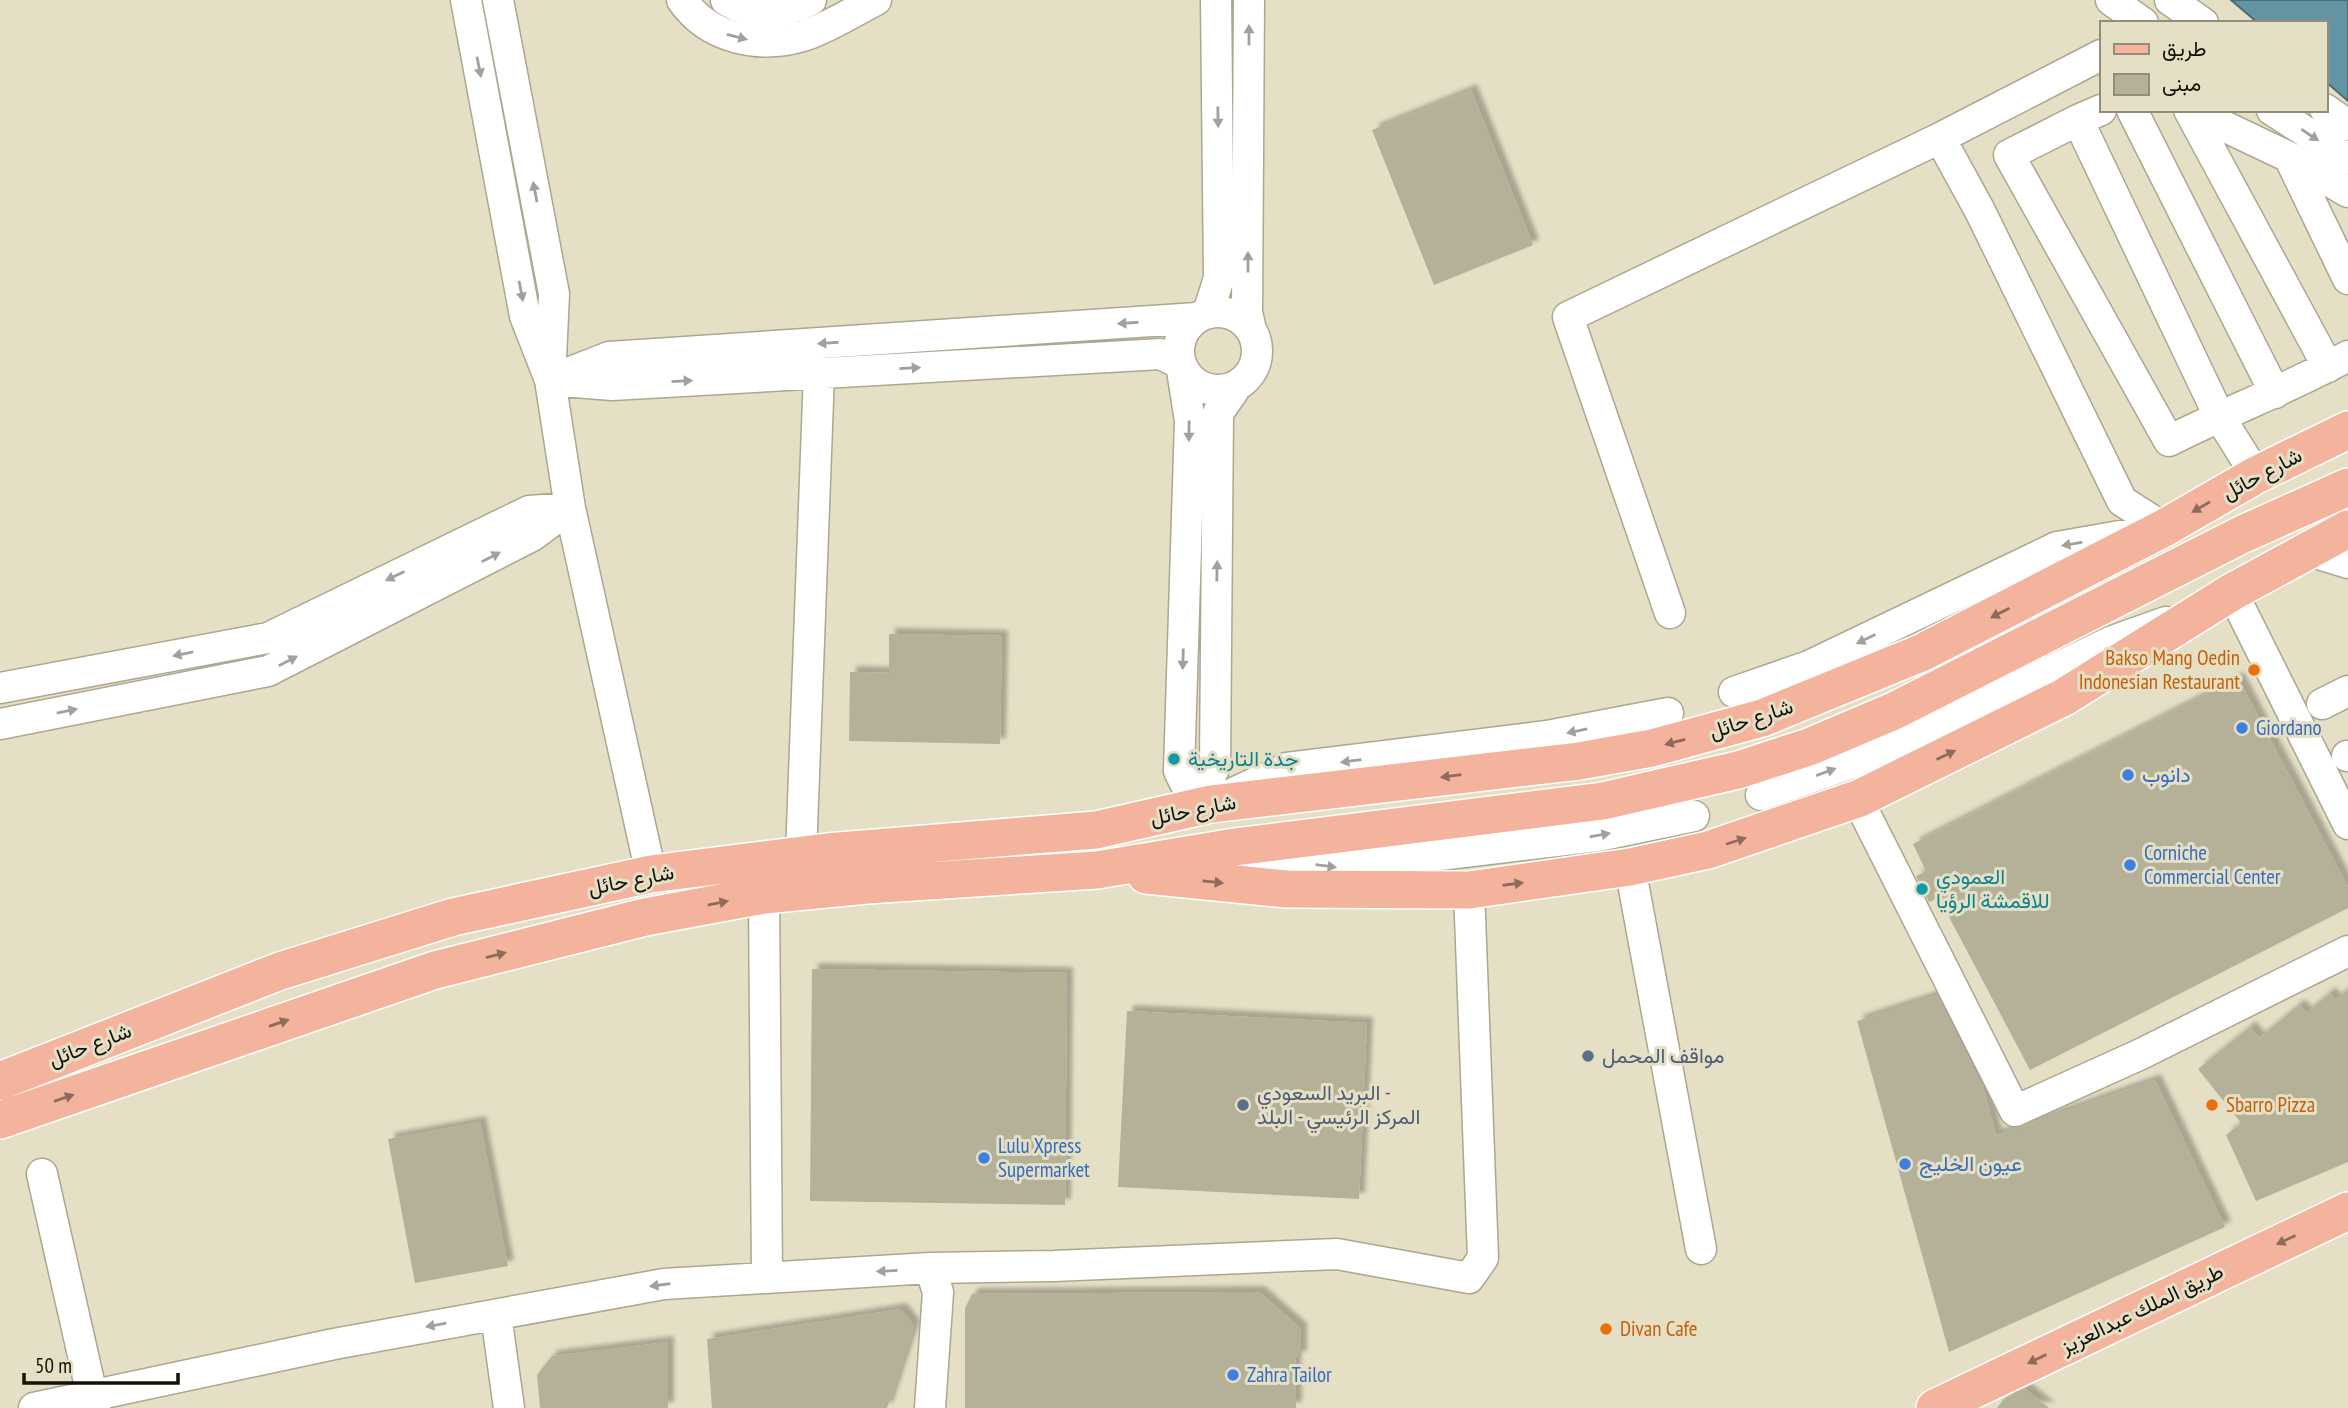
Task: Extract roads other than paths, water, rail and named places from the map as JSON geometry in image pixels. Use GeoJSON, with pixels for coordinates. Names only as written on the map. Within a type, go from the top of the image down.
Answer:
{"type":"FeatureCollection","features":[{"type":"Feature","properties":{"kind":"main road","name":"شارع حائل"},"geometry":{"type":"LineString","coordinates":[[0,1081],[280,971],[453,917],[651,874],[800,855],[1096,830],[1204,805],[1579,761],[1652,748],[1762,718],[1921,653],[2164,528],[2256,475],[2348,430]]}},
{"type":"Feature","properties":{"kind":"main road","name":"شارع حائل"},"geometry":{"type":"LineString","coordinates":[[0,1120],[435,971],[645,917],[764,895],[867,885],[1097,870],[1235,847],[1603,801],[1738,770],[1809,747],[1894,711],[2243,534],[2348,487]]}},
{"type":"Feature","properties":{"kind":"main road"},"geometry":{"type":"LineString","coordinates":[[2243,534],[2335,545]]}},
{"type":"Feature","properties":{"kind":"main road"},"geometry":{"type":"LineString","coordinates":[[1097,870],[1286,889],[1469,890],[1630,867],[1708,850],[1857,797],[2064,697],[2217,601],[2335,545]]}},
{"type":"Feature","properties":{"kind":"main road","name":"طريق الملك عبدالعزيز"},"geometry":{"type":"LineString","coordinates":[[1935,1408],[2348,1211]]}},
{"type":"Feature","properties":{"kind":"street"},"geometry":{"type":"LineString","coordinates":[[466,0],[525,316],[550,380]]}},
{"type":"Feature","properties":{"kind":"street"},"geometry":{"type":"LineString","coordinates":[[498,0],[554,294],[550,380],[570,508],[651,874]]}},
{"type":"Feature","properties":{"kind":"street"},"geometry":{"type":"LineString","coordinates":[[682,0],[712,29],[738,38],[774,42],[805,35],[876,0]]}},
{"type":"Feature","properties":{"kind":"street"},"geometry":{"type":"LineString","coordinates":[[726,0],[753,11],[781,12],[811,0]]}},
{"type":"Feature","properties":{"kind":"street"},"geometry":{"type":"LineString","coordinates":[[1204,805],[1179,771],[1190,421],[1179,351],[1181,338],[1187,327],[1202,316],[1219,278],[1216,0]]}},
{"type":"Feature","properties":{"kind":"street"},"geometry":{"type":"LineString","coordinates":[[1204,805],[1215,766],[1218,413],[1236,387],[1254,368],[1258,355],[1247,312],[1249,0]]}},
{"type":"Feature","properties":{"kind":"street"},"geometry":{"type":"LineString","coordinates":[[2111,0],[2140,21]]}},
{"type":"Feature","properties":{"kind":"street"},"geometry":{"type":"LineString","coordinates":[[2170,0],[2200,21]]}},
{"type":"Feature","properties":{"kind":"street"},"geometry":{"type":"LineString","coordinates":[[1670,613],[1568,317],[1940,138],[2100,56]]}},
{"type":"Feature","properties":{"kind":"street"},"geometry":{"type":"LineString","coordinates":[[2327,110],[2348,125]]}},
{"type":"Feature","properties":{"kind":"street"},"geometry":{"type":"LineString","coordinates":[[2133,112],[2275,393]]}},
{"type":"Feature","properties":{"kind":"street"},"geometry":{"type":"LineString","coordinates":[[1987,114],[2169,441],[2338,361],[2191,112]]}},
{"type":"Feature","properties":{"kind":"street"},"geometry":{"type":"LineString","coordinates":[[2194,112],[2289,157],[2348,192]]}},
{"type":"Feature","properties":{"kind":"street"},"geometry":{"type":"LineString","coordinates":[[2275,112],[2348,159]]}},
{"type":"Feature","properties":{"kind":"street"},"geometry":{"type":"LineString","coordinates":[[2009,155],[2090,115],[2219,416],[2256,475]]}},
{"type":"Feature","properties":{"kind":"street"},"geometry":{"type":"LineString","coordinates":[[1940,138],[1980,211],[2122,501],[2164,528]]}},
{"type":"Feature","properties":{"kind":"street"},"geometry":{"type":"LineString","coordinates":[[2289,157],[2348,279]]}},
{"type":"Feature","properties":{"kind":"street"},"geometry":{"type":"LineString","coordinates":[[550,380],[609,357],[1202,316],[1220,311],[1232,314],[1251,330]]}},
{"type":"Feature","properties":{"kind":"street"},"geometry":{"type":"LineString","coordinates":[[550,380],[612,385],[1161,354],[1181,364],[1187,376],[1197,385],[1210,390],[1236,387]]}},
{"type":"Feature","properties":{"kind":"street"},"geometry":{"type":"LineString","coordinates":[[800,855],[819,373]]}},
{"type":"Feature","properties":{"kind":"street"},"geometry":{"type":"LineString","coordinates":[[0,688],[268,638],[528,511],[570,508]]}},
{"type":"Feature","properties":{"kind":"street"},"geometry":{"type":"LineString","coordinates":[[0,724],[268,671],[532,536],[570,508]]}},
{"type":"Feature","properties":{"kind":"street"},"geometry":{"type":"LineString","coordinates":[[1734,692],[1809,666],[2057,547],[2164,528]]}},
{"type":"Feature","properties":{"kind":"street"},"geometry":{"type":"LineString","coordinates":[[1761,795],[1858,761],[2109,642],[2217,601],[2348,824]]}},
{"type":"Feature","properties":{"kind":"street"},"geometry":{"type":"LineString","coordinates":[[1204,805],[1287,768],[1547,737],[1668,713]]}},
{"type":"Feature","properties":{"kind":"street"},"geometry":{"type":"LineString","coordinates":[[1857,797],[2015,1111],[2141,1054],[2348,951]]}},
{"type":"Feature","properties":{"kind":"street"},"geometry":{"type":"LineString","coordinates":[[1235,847],[1331,868],[1598,836],[1694,816]]}},
{"type":"Feature","properties":{"kind":"street"},"geometry":{"type":"LineString","coordinates":[[1630,867],[1701,1249]]}},
{"type":"Feature","properties":{"kind":"street"},"geometry":{"type":"LineString","coordinates":[[34,1408],[93,1402],[334,1344],[664,1284],[767,1278],[934,1280],[1054,1266],[1337,1254],[1469,1278],[1483,1258],[1469,890]]}},
{"type":"Feature","properties":{"kind":"street"},"geometry":{"type":"LineString","coordinates":[[764,895],[767,1278]]}},
{"type":"Feature","properties":{"kind":"street"},"geometry":{"type":"LineString","coordinates":[[42,1174],[93,1402]]}},
{"type":"Feature","properties":{"kind":"street"},"geometry":{"type":"LineString","coordinates":[[930,1408],[934,1280]]}},
{"type":"Feature","properties":{"kind":"street"},"geometry":{"type":"LineString","coordinates":[[496,1315],[509,1408]]}},
{"type":"Feature","properties":{"kind":"water"},"geometry":{"type":"Polygon","coordinates":[[[2231,0],[2348,0],[2348,101],[2327,83],[2327,21],[2256,21],[2231,0]]]}},
{"type":"Feature","properties":{"kind":"place","name":"Bakso Mang Oedin Indonesian Restaurant"},"geometry":{"type":"Point","coordinates":[2254,670]}},
{"type":"Feature","properties":{"kind":"place","name":"Giordano"},"geometry":{"type":"Point","coordinates":[2242,728]}},
{"type":"Feature","properties":{"kind":"place","name":"جدة التاريخية"},"geometry":{"type":"Point","coordinates":[1174,759]}},
{"type":"Feature","properties":{"kind":"place","name":"دانوب"},"geometry":{"type":"Point","coordinates":[2128,775]}},
{"type":"Feature","properties":{"kind":"place","name":"Corniche Commercial Center"},"geometry":{"type":"Point","coordinates":[2130,865]}},
{"type":"Feature","properties":{"kind":"place","name":"العمودي للاقمشة الرؤيا"},"geometry":{"type":"Point","coordinates":[1922,889]}},
{"type":"Feature","properties":{"kind":"place","name":"مواقف المحمل"},"geometry":{"type":"Point","coordinates":[1588,1056]}},
{"type":"Feature","properties":{"kind":"place","name":"البريد السعودي - المركز الرئيسي - البلد"},"geometry":{"type":"Point","coordinates":[1243,1105]}},
{"type":"Feature","properties":{"kind":"place","name":"Sbarro Pizza"},"geometry":{"type":"Point","coordinates":[2212,1105]}},
{"type":"Feature","properties":{"kind":"place","name":"Lulu Xpress Supermarket"},"geometry":{"type":"Point","coordinates":[984,1158]}},
{"type":"Feature","properties":{"kind":"place","name":"عيون الخليج"},"geometry":{"type":"Point","coordinates":[1905,1164]}},
{"type":"Feature","properties":{"kind":"place","name":"Divan Cafe"},"geometry":{"type":"Point","coordinates":[1606,1329]}},
{"type":"Feature","properties":{"kind":"place","name":"Zahra Tailor"},"geometry":{"type":"Point","coordinates":[1233,1375]}}]}
